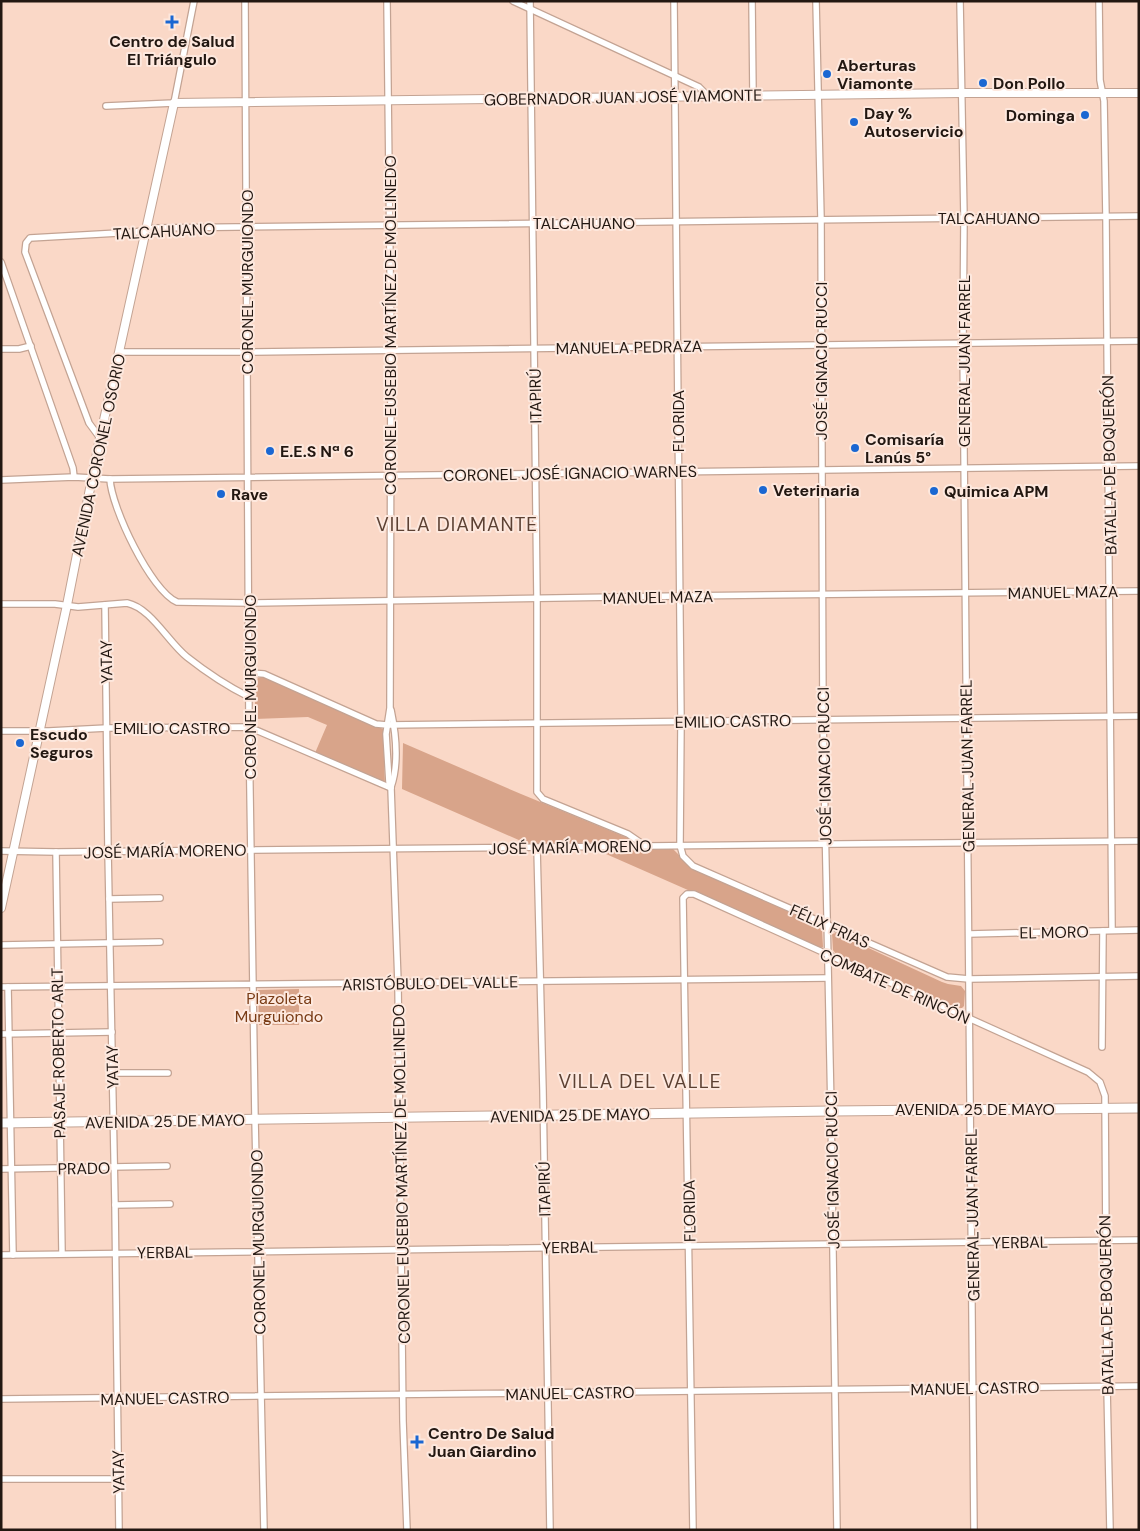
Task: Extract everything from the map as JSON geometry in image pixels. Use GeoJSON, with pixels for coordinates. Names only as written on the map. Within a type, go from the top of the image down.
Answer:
{"type":"FeatureCollection","features":[{"type":"Feature","properties":{"kind":"main road","name":"AVENIDA 25 DE MAYO"},"geometry":{"type":"LineString","coordinates":[[6,1123],[1139,1108]]}},
{"type":"Feature","properties":{"kind":"street","name":"AVENIDA CORONEL OSORIO"},"geometry":{"type":"LineString","coordinates":[[1,908],[67,605],[100,438],[174,103],[194,1]]}},
{"type":"Feature","properties":{"kind":"street","name":"CORONEL MURGUIONDO"},"geometry":{"type":"LineString","coordinates":[[245,1],[249,727],[255,1119],[262,1396]]}},
{"type":"Feature","properties":{"kind":"street","name":"CORONEL EUSEBIO MARTÍNEZ DE MOLLINEDO"},"geometry":{"type":"LineString","coordinates":[[387,1],[391,350],[391,601],[390,708],[386,734],[391,788]]}},
{"type":"Feature","properties":{"kind":"street"},"geometry":{"type":"LineString","coordinates":[[513,1],[698,87],[709,96]]}},
{"type":"Feature","properties":{"kind":"street","name":"ITAPIRÚ"},"geometry":{"type":"LineString","coordinates":[[530,1],[534,223],[537,792],[543,799],[628,834],[644,845]]}},
{"type":"Feature","properties":{"kind":"street","name":"FLORIDA"},"geometry":{"type":"LineString","coordinates":[[674,1],[681,722],[680,845]]}},
{"type":"Feature","properties":{"kind":"street"},"geometry":{"type":"LineString","coordinates":[[752,1],[753,95]]}},
{"type":"Feature","properties":{"kind":"street","name":"JOSÉ IGNACIO RUCCI"},"geometry":{"type":"LineString","coordinates":[[816,1],[821,219],[823,720],[831,1111],[836,1530]]}},
{"type":"Feature","properties":{"kind":"street","name":"GENERAL JUAN FARREL"},"geometry":{"type":"LineString","coordinates":[[960,1],[964,218],[963,342],[974,1530]]}},
{"type":"Feature","properties":{"kind":"street","name":"BATALLA DE BOQUERÓN"},"geometry":{"type":"LineString","coordinates":[[1099,1],[1100,80],[1103,94],[1108,341],[1112,930]]}},
{"type":"Feature","properties":{"kind":"street","name":"GOBERNADOR JUAN JOSÉ VIAMONTE"},"geometry":{"type":"LineString","coordinates":[[106,106],[174,103],[819,94],[1139,93]]}},
{"type":"Feature","properties":{"kind":"street","name":"TALCAHUANO"},"geometry":{"type":"LineString","coordinates":[[100,438],[89,423],[25,252],[26,243],[30,238],[145,231],[155,228],[1139,216]]}},
{"type":"Feature","properties":{"kind":"street"},"geometry":{"type":"LineString","coordinates":[[1,262],[74,477]]}},
{"type":"Feature","properties":{"kind":"street","name":"MANUELA PEDRAZA"},"geometry":{"type":"LineString","coordinates":[[119,352],[1139,341]]}},
{"type":"Feature","properties":{"kind":"street"},"geometry":{"type":"LineString","coordinates":[[1,349],[19,349],[31,346]]}},
{"type":"Feature","properties":{"kind":"street","name":"CORONEL JOSÉ IGNACIO WARNES"},"geometry":{"type":"LineString","coordinates":[[1,480],[74,477],[110,479],[1139,466]]}},
{"type":"Feature","properties":{"kind":"street","name":"MANUEL MAZA"},"geometry":{"type":"LineString","coordinates":[[110,479],[118,508],[138,555],[168,597],[177,602],[249,603],[1139,591]]}},
{"type":"Feature","properties":{"kind":"street"},"geometry":{"type":"LineString","coordinates":[[1,604],[67,605],[78,607],[134,604],[144,611],[186,656],[217,679],[249,697]]}},
{"type":"Feature","properties":{"kind":"street","name":"YATAY"},"geometry":{"type":"LineString","coordinates":[[106,605],[119,1530]]}},
{"type":"Feature","properties":{"kind":"street","name":"EMILIO CASTRO"},"geometry":{"type":"LineString","coordinates":[[249,673],[264,674],[376,724],[387,725],[1139,716]]}},
{"type":"Feature","properties":{"kind":"street","name":"CORONEL EUSEBIO MARTÍNEZ DE MOLLINEDO"},"geometry":{"type":"LineString","coordinates":[[390,708],[394,725],[395,767],[391,788],[398,983],[407,1530]]}},
{"type":"Feature","properties":{"kind":"street","name":"EMILIO CASTRO"},"geometry":{"type":"LineString","coordinates":[[1,731],[249,727],[391,788]]}},
{"type":"Feature","properties":{"kind":"street","name":"JOSÉ MARÍA MORENO"},"geometry":{"type":"LineString","coordinates":[[1,851],[537,848],[644,845],[1139,841]]}},
{"type":"Feature","properties":{"kind":"street","name":"FÉLIX FRIAS"},"geometry":{"type":"LineString","coordinates":[[680,845],[683,856],[694,866],[940,975],[969,979]]}},
{"type":"Feature","properties":{"kind":"street","name":"ITAPIRÚ"},"geometry":{"type":"LineString","coordinates":[[537,848],[550,1530]]}},
{"type":"Feature","properties":{"kind":"street","name":"PASAJE ROBERTO ARLT"},"geometry":{"type":"LineString","coordinates":[[56,852],[57,1032],[62,1253]]}},
{"type":"Feature","properties":{"kind":"street","name":"FLORIDA"},"geometry":{"type":"LineString","coordinates":[[687,894],[683,898],[686,979],[693,1530]]}},
{"type":"Feature","properties":{"kind":"street","name":"COMBATE DE RINCÓN"},"geometry":{"type":"LineString","coordinates":[[687,894],[694,894],[1088,1072],[1100,1082]]}},
{"type":"Feature","properties":{"kind":"street"},"geometry":{"type":"LineString","coordinates":[[109,899],[160,898]]}},
{"type":"Feature","properties":{"kind":"street"},"geometry":{"type":"LineString","coordinates":[[1102,930],[1102,1048]]}},
{"type":"Feature","properties":{"kind":"street","name":"EL MORO"},"geometry":{"type":"LineString","coordinates":[[969,934],[1139,930]]}},
{"type":"Feature","properties":{"kind":"street"},"geometry":{"type":"LineString","coordinates":[[1,946],[160,942]]}},
{"type":"Feature","properties":{"kind":"street"},"geometry":{"type":"LineString","coordinates":[[969,979],[1139,976]]}},
{"type":"Feature","properties":{"kind":"street","name":"ARISTÓBULO DEL VALLE"},"geometry":{"type":"LineString","coordinates":[[4,987],[828,978]]}},
{"type":"Feature","properties":{"kind":"street"},"geometry":{"type":"LineString","coordinates":[[4,987],[8,1034],[6,1123],[12,1169],[13,1255]]}},
{"type":"Feature","properties":{"kind":"street"},"geometry":{"type":"LineString","coordinates":[[1,1034],[112,1032]]}},
{"type":"Feature","properties":{"kind":"street"},"geometry":{"type":"LineString","coordinates":[[112,1074],[168,1073]]}},
{"type":"Feature","properties":{"kind":"street","name":"BATALLA DE BOQUERÓN"},"geometry":{"type":"LineString","coordinates":[[1100,1082],[1105,1096],[1106,1386],[1110,1530]]}},
{"type":"Feature","properties":{"kind":"street","name":"PRADO"},"geometry":{"type":"LineString","coordinates":[[1,1169],[167,1166]]}},
{"type":"Feature","properties":{"kind":"street"},"geometry":{"type":"LineString","coordinates":[[115,1205],[170,1204]]}},
{"type":"Feature","properties":{"kind":"street","name":"YERBAL"},"geometry":{"type":"LineString","coordinates":[[1,1255],[1139,1240]]}},
{"type":"Feature","properties":{"kind":"street","name":"MANUEL CASTRO"},"geometry":{"type":"LineString","coordinates":[[1,1399],[1139,1386]]}},
{"type":"Feature","properties":{"kind":"street"},"geometry":{"type":"LineString","coordinates":[[262,1396],[264,1530]]}},
{"type":"Feature","properties":{"kind":"street"},"geometry":{"type":"LineString","coordinates":[[1,1479],[118,1479]]}},
{"type":"Feature","properties":{"kind":"green space"},"geometry":{"type":"Polygon","coordinates":[[[264,676],[383,729],[385,785],[315,753],[327,725],[308,717],[255,719],[255,682],[258,678],[264,676]]]}},
{"type":"Feature","properties":{"kind":"green space"},"geometry":{"type":"Polygon","coordinates":[[[403,743],[628,838],[629,842],[521,844],[521,841],[402,789],[403,743]]]}},
{"type":"Feature","properties":{"kind":"green space"},"geometry":{"type":"Polygon","coordinates":[[[673,849],[692,868],[819,925],[822,929],[823,947],[820,948],[606,854],[606,850],[673,849]]]}},
{"type":"Feature","properties":{"kind":"green space"},"geometry":{"type":"Polygon","coordinates":[[[836,933],[942,982],[961,986],[965,991],[964,1006],[956,1008],[836,954],[833,950],[832,934],[836,933]]]}},
{"type":"Feature","properties":{"kind":"green space","name":"Plazoleta Murguiondo"},"geometry":{"type":"Polygon","coordinates":[[[299,989],[299,1025],[259,1025],[258,990],[299,989]]]}},
{"type":"Feature","properties":{"kind":"place","name":"Centro de Salud El Triángulo"},"geometry":{"type":"Point","coordinates":[172,22]}},
{"type":"Feature","properties":{"kind":"place","name":"Aberturas Viamonte"},"geometry":{"type":"Point","coordinates":[827,74]}},
{"type":"Feature","properties":{"kind":"place","name":"Don Pollo"},"geometry":{"type":"Point","coordinates":[983,83]}},
{"type":"Feature","properties":{"kind":"place","name":"Dominga"},"geometry":{"type":"Point","coordinates":[1085,115]}},
{"type":"Feature","properties":{"kind":"place","name":"Day % Autoservicio"},"geometry":{"type":"Point","coordinates":[854,122]}},
{"type":"Feature","properties":{"kind":"place","name":"Comisaría Lanús 5°"},"geometry":{"type":"Point","coordinates":[855,448]}},
{"type":"Feature","properties":{"kind":"place","name":"E.E.S Nª 6"},"geometry":{"type":"Point","coordinates":[270,451]}},
{"type":"Feature","properties":{"kind":"place","name":"Veterinaria"},"geometry":{"type":"Point","coordinates":[763,490]}},
{"type":"Feature","properties":{"kind":"place","name":"Quimica APM"},"geometry":{"type":"Point","coordinates":[934,491]}},
{"type":"Feature","properties":{"kind":"place","name":"Rave"},"geometry":{"type":"Point","coordinates":[221,494]}},
{"type":"Feature","properties":{"kind":"place","name":"Escudo Seguros"},"geometry":{"type":"Point","coordinates":[20,743]}},
{"type":"Feature","properties":{"kind":"place","name":"Centro De Salud Juan Giardino"},"geometry":{"type":"Point","coordinates":[417,1442]}},
{"type":"Feature","properties":{"kind":"district","name":"VILLA DIAMANTE"},"geometry":{"type":"Point","coordinates":[457,524]}},
{"type":"Feature","properties":{"kind":"district","name":"VILLA DEL VALLE"},"geometry":{"type":"Point","coordinates":[640,1081]}}]}
